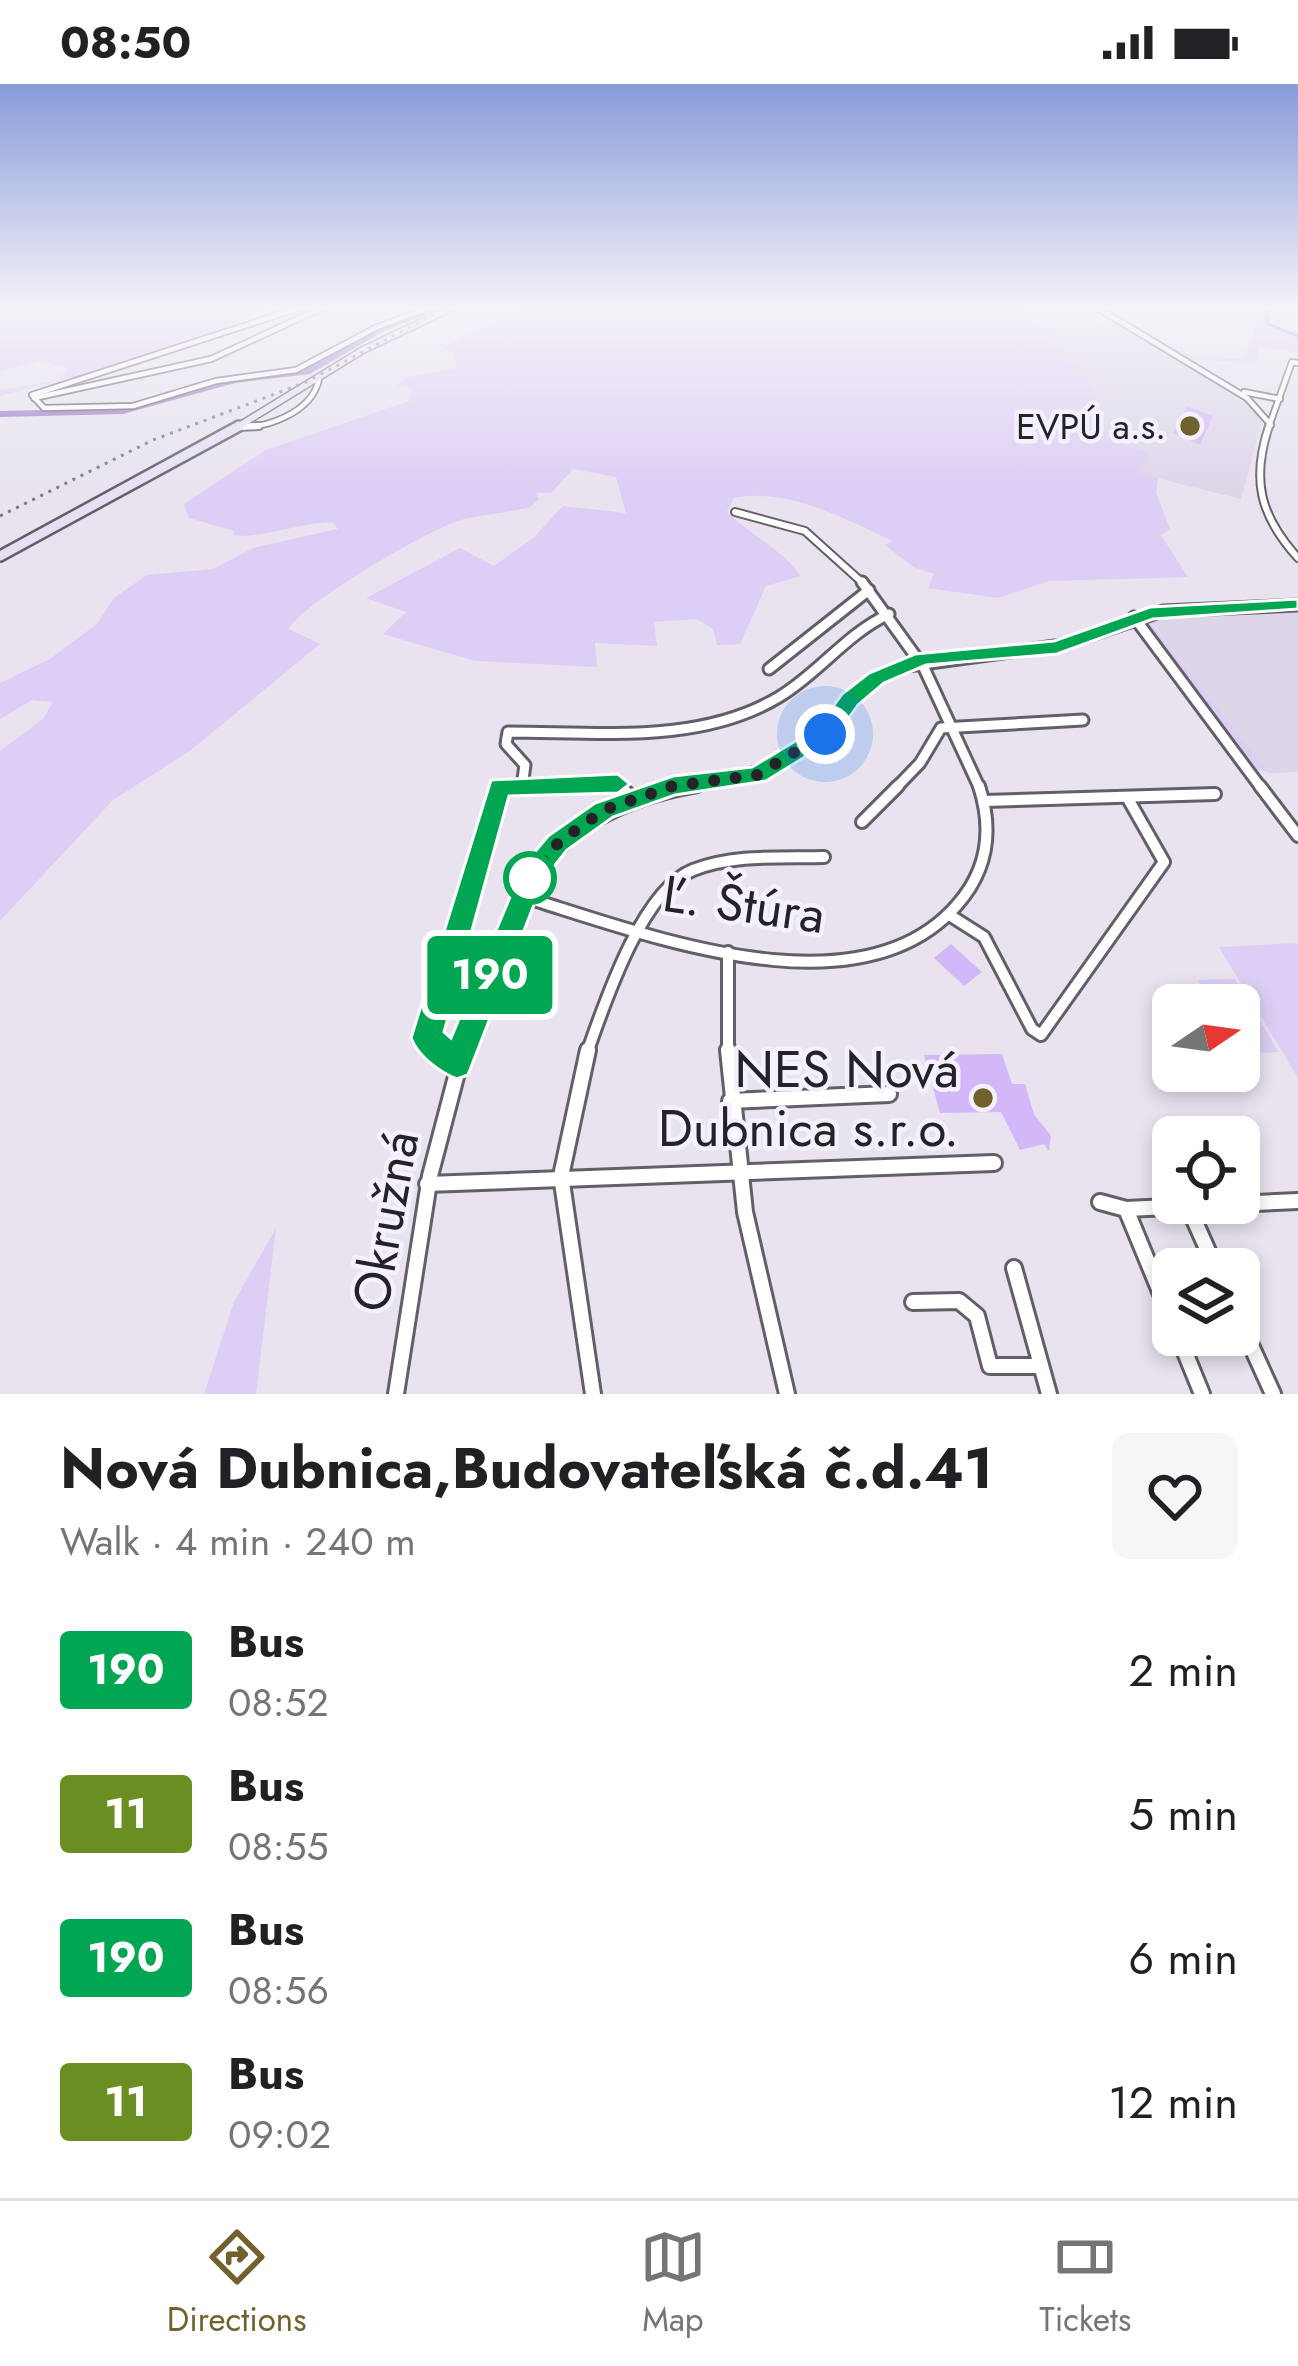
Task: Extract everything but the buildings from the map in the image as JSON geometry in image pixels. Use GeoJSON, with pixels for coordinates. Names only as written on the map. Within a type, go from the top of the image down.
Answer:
{"type":"FeatureCollection","features":[{"type":"Feature","properties":{"kind":"main road"},"geometry":{"type":"LineString","coordinates":[[0,556],[336,368]]}},
{"type":"Feature","properties":{"kind":"street"},"geometry":{"type":"LineString","coordinates":[[33,396],[117,368]]}},
{"type":"Feature","properties":{"kind":"street"},"geometry":{"type":"LineString","coordinates":[[33,396],[167,368]]}},
{"type":"Feature","properties":{"kind":"street"},"geometry":{"type":"LineString","coordinates":[[33,396],[44,408],[115,409],[216,381],[299,368]]}},
{"type":"Feature","properties":{"kind":"street"},"geometry":{"type":"LineString","coordinates":[[1198,368],[1256,404],[1271,425]]}},
{"type":"Feature","properties":{"kind":"street"},"geometry":{"type":"LineString","coordinates":[[1293,368],[1255,476],[1256,498],[1268,526],[1298,558]]}},
{"type":"Feature","properties":{"kind":"street"},"geometry":{"type":"LineString","coordinates":[[1237,391],[1279,402]]}},
{"type":"Feature","properties":{"kind":"street"},"geometry":{"type":"LineString","coordinates":[[1256,404],[1279,402]]}},
{"type":"Feature","properties":{"kind":"street"},"geometry":{"type":"LineString","coordinates":[[735,512],[803,530],[868,590],[922,658],[984,801],[985,856],[951,916],[984,937],[1032,1028],[1041,1035],[1164,862],[1127,797]]}},
{"type":"Feature","properties":{"kind":"street"},"geometry":{"type":"LineString","coordinates":[[769,669],[868,590]]}},
{"type":"Feature","properties":{"kind":"street","name":"Okružná"},"geometry":{"type":"LineString","coordinates":[[396,1394],[427,1184],[457,1064],[521,896],[558,843],[632,797],[757,775],[825,734],[850,700],[876,678],[922,658],[1057,647],[1134,617],[1188,608],[1298,604]]}},
{"type":"Feature","properties":{"kind":"street"},"geometry":{"type":"LineString","coordinates":[[508,732],[672,729],[714,722],[777,699],[889,614]]}},
{"type":"Feature","properties":{"kind":"street"},"geometry":{"type":"LineString","coordinates":[[1134,617],[1298,836]]}},
{"type":"Feature","properties":{"kind":"street"},"geometry":{"type":"LineString","coordinates":[[457,1064],[427,1038],[500,787],[522,786],[525,765],[506,744],[511,715]]}},
{"type":"Feature","properties":{"kind":"street"},"geometry":{"type":"LineString","coordinates":[[862,822],[920,764],[941,728],[1083,720]]}},
{"type":"Feature","properties":{"kind":"street","name":"Okružná"},"geometry":{"type":"LineString","coordinates":[[522,786],[618,784],[632,797]]}},
{"type":"Feature","properties":{"kind":"street"},"geometry":{"type":"LineString","coordinates":[[984,801],[1215,794]]}},
{"type":"Feature","properties":{"kind":"street"},"geometry":{"type":"LineString","coordinates":[[593,1394],[561,1176],[578,1079],[605,1000],[657,897],[689,871],[729,860],[824,857]]}},
{"type":"Feature","properties":{"kind":"street","name":"Ľ. Štúra"},"geometry":{"type":"LineString","coordinates":[[521,896],[728,952],[813,961],[879,953],[951,916]]}},
{"type":"Feature","properties":{"kind":"street"},"geometry":{"type":"LineString","coordinates":[[728,952],[730,1100],[739,1171],[751,1255],[787,1394]]}},
{"type":"Feature","properties":{"kind":"street"},"geometry":{"type":"LineString","coordinates":[[730,1100],[889,1094]]}},
{"type":"Feature","properties":{"kind":"street"},"geometry":{"type":"LineString","coordinates":[[427,1184],[994,1163]]}},
{"type":"Feature","properties":{"kind":"street"},"geometry":{"type":"LineString","coordinates":[[1260,1203],[1298,1201]]}},
{"type":"Feature","properties":{"kind":"street"},"geometry":{"type":"LineString","coordinates":[[1100,1202],[1126,1209],[1152,1208]]}},
{"type":"Feature","properties":{"kind":"street"},"geometry":{"type":"LineString","coordinates":[[1126,1209],[1152,1272]]}},
{"type":"Feature","properties":{"kind":"street"},"geometry":{"type":"LineString","coordinates":[[1014,1268],[1049,1394]]}},
{"type":"Feature","properties":{"kind":"street"},"geometry":{"type":"LineString","coordinates":[[913,1302],[959,1301],[977,1316],[990,1366],[1041,1366]]}},
{"type":"Feature","properties":{"kind":"street"},"geometry":{"type":"LineString","coordinates":[[1187,1356],[1202,1394]]}},
{"type":"Feature","properties":{"kind":"street"},"geometry":{"type":"LineString","coordinates":[[1256,1356],[1273,1394]]}},
{"type":"Feature","properties":{"kind":"shaded area"},"geometry":{"type":"Polygon","coordinates":[[[68,368],[102,368],[79,376],[0,396],[0,390],[58,381],[68,368]]]}},
{"type":"Feature","properties":{"kind":"shaded area"},"geometry":{"type":"Polygon","coordinates":[[[456,368],[1078,368],[1092,383],[1096,417],[1108,440],[1148,453],[1138,472],[1158,478],[1156,493],[1170,529],[1161,535],[1188,577],[1049,581],[998,598],[928,588],[934,574],[913,567],[885,545],[893,541],[815,507],[754,496],[734,498],[727,512],[801,576],[766,586],[740,644],[717,645],[713,629],[697,619],[654,622],[657,646],[595,643],[597,667],[475,661],[383,634],[406,612],[366,598],[460,548],[494,566],[533,538],[563,506],[626,513],[616,477],[573,469],[551,493],[536,493],[539,499],[530,507],[440,528],[315,603],[289,629],[320,644],[191,750],[113,800],[0,921],[0,751],[43,719],[53,702],[32,700],[0,719],[0,683],[50,659],[97,624],[114,598],[147,575],[213,569],[253,548],[338,529],[332,522],[233,535],[234,531],[189,518],[184,504],[266,450],[409,401],[412,388],[397,385],[407,377],[456,368]]]}},
{"type":"Feature","properties":{"kind":"shaded area"},"geometry":{"type":"Polygon","coordinates":[[[1078,368],[1191,368],[1251,405],[1262,421],[1241,499],[1137,473],[1108,440],[1096,417],[1092,383],[1078,368]]]}},
{"type":"Feature","properties":{"kind":"shaded area"},"geometry":{"type":"Polygon","coordinates":[[[1282,610],[1298,614],[1298,772],[1268,773],[1149,620],[1282,610]]]}},
{"type":"Feature","properties":{"kind":"shaded area"},"geometry":{"type":"Polygon","coordinates":[[[1282,610],[1171,616],[1188,613],[1282,610]]]}},
{"type":"Feature","properties":{"kind":"shaded area"},"geometry":{"type":"Polygon","coordinates":[[[1171,616],[1149,621],[1268,772],[1249,768],[1140,624],[1143,618],[1171,616]]]}},
{"type":"Feature","properties":{"kind":"shaded area"},"geometry":{"type":"Polygon","coordinates":[[[1298,946],[1298,1078],[1260,1015],[1260,984],[1241,984],[1219,947],[1298,946]]]}},
{"type":"Feature","properties":{"kind":"shaded area"},"geometry":{"type":"Polygon","coordinates":[[[1235,979],[1238,984],[1200,984],[1198,980],[1235,979]]]}},
{"type":"Feature","properties":{"kind":"shaded area"},"geometry":{"type":"Polygon","coordinates":[[[1260,1020],[1279,1052],[1260,1052],[1260,1020]]]}},
{"type":"Feature","properties":{"kind":"shaded area"},"geometry":{"type":"Polygon","coordinates":[[[276,1228],[256,1394],[204,1394],[234,1302],[276,1228]]]}},
{"type":"Feature","properties":{"kind":"waterway"},"geometry":{"type":"LineString","coordinates":[[0,414],[123,411],[234,380],[315,368]]}},
{"type":"Feature","properties":{"kind":"railway"},"geometry":{"type":"LineString","coordinates":[[0,516],[153,440],[332,368]]}},
{"type":"Feature","properties":{"kind":"bus line","name":"190"},"geometry":{"type":"LineString","coordinates":[[618,784],[500,787],[427,1038],[457,1064],[510,919],[532,874],[558,843],[604,810],[673,786],[757,775],[799,754],[825,734],[850,700],[876,678],[922,658],[1057,647],[1150,613],[1298,604]]}},
{"type":"Feature","properties":{"kind":"place","name":"EVPÚ a.s."},"geometry":{"type":"Point","coordinates":[1190,426]}},
{"type":"Feature","properties":{"kind":"place","name":"NES Nová Dubnica s.r.o."},"geometry":{"type":"Point","coordinates":[983,1098]}},
{"type":"Feature","properties":{"kind":"route"},"geometry":{"type":"LineString","coordinates":[[530,878],[558,843],[604,810],[673,786],[757,775],[799,754],[825,734]]}}]}
